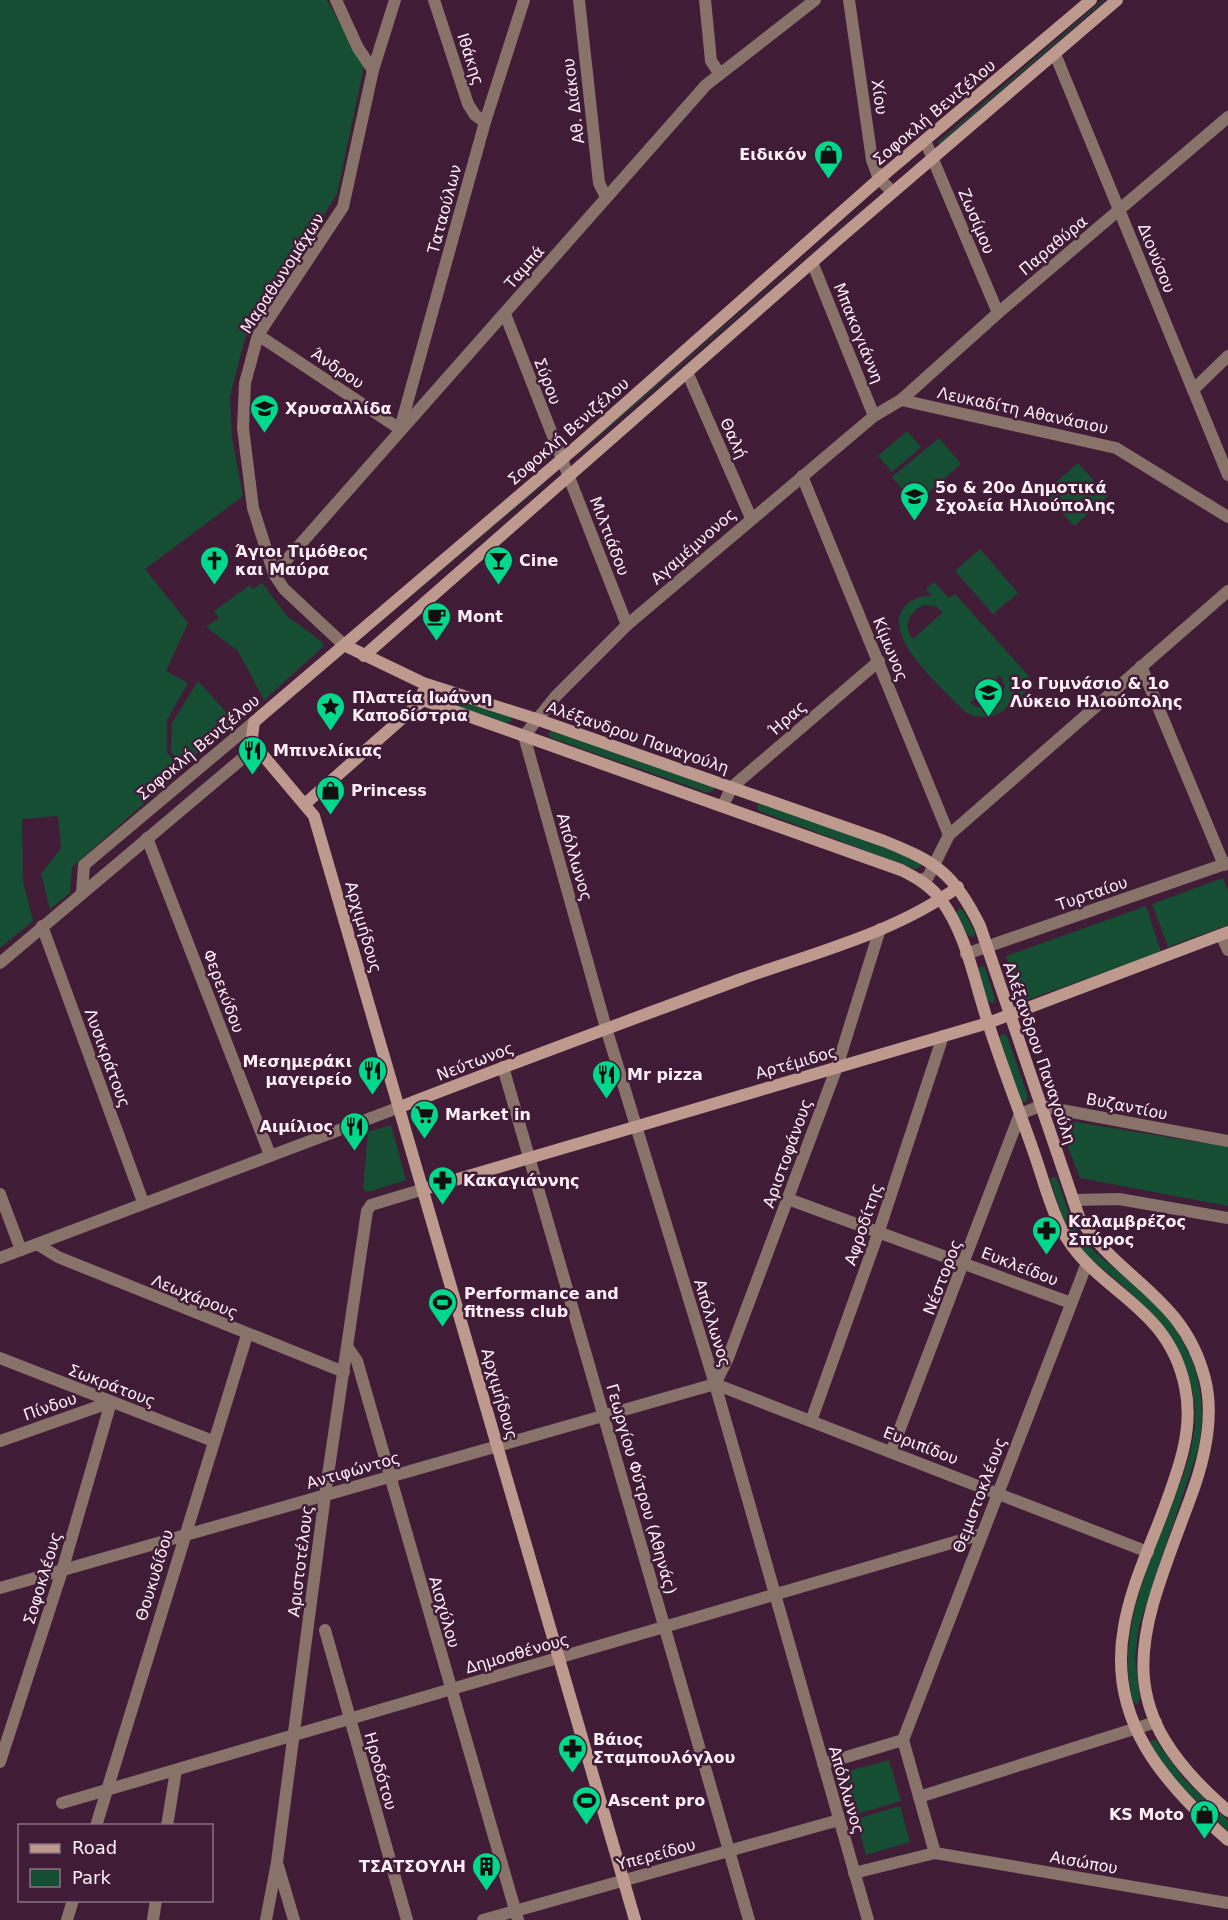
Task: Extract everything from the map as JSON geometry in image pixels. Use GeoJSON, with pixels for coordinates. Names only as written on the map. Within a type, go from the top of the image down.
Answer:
{"type":"FeatureCollection","features":[{"type":"Feature","properties":{"kind":"street"},"geometry":{"type":"LineString","coordinates":[[336,0],[358,48],[373,70]]}},
{"type":"Feature","properties":{"kind":"street","name":"Μαραθωνομάχων"},"geometry":{"type":"LineString","coordinates":[[344,645],[284,589],[274,574],[255,519],[243,428],[245,383],[258,335],[343,207],[373,70],[395,0]]}},
{"type":"Feature","properties":{"kind":"street","name":"Ιθάκης"},"geometry":{"type":"LineString","coordinates":[[434,0],[468,104],[475,115],[485,122]]}},
{"type":"Feature","properties":{"kind":"street","name":"Ταταούλων"},"geometry":{"type":"LineString","coordinates":[[400,429],[485,122],[524,0]]}},
{"type":"Feature","properties":{"kind":"street","name":"Αθ. Διάκου"},"geometry":{"type":"LineString","coordinates":[[579,0],[583,20],[581,33],[598,178],[606,197]]}},
{"type":"Feature","properties":{"kind":"street"},"geometry":{"type":"LineString","coordinates":[[583,20],[589,0]]}},
{"type":"Feature","properties":{"kind":"street"},"geometry":{"type":"LineString","coordinates":[[705,0],[711,61],[720,74]]}},
{"type":"Feature","properties":{"kind":"street","name":"Ταμπά"},"geometry":{"type":"LineString","coordinates":[[274,574],[706,85],[815,0]]}},
{"type":"Feature","properties":{"kind":"street","name":"Χίου"},"geometry":{"type":"LineString","coordinates":[[849,0],[872,160],[879,179]]}},
{"type":"Feature","properties":{"kind":"street","name":"Σοφοκλή Βενιζέλου"},"geometry":{"type":"LineString","coordinates":[[82,893],[84,865],[560,460],[879,179],[926,143],[1091,0]]}},
{"type":"Feature","properties":{"kind":"street","name":"Σοφοκλή Βενιζέλου"},"geometry":{"type":"LineString","coordinates":[[364,656],[812,262],[1117,0]]}},
{"type":"Feature","properties":{"kind":"street","name":"Διονύσου"},"geometry":{"type":"LineString","coordinates":[[1055,54],[1228,475]]}},
{"type":"Feature","properties":{"kind":"street","name":"Παραθύρα"},"geometry":{"type":"LineString","coordinates":[[901,400],[998,313],[1228,117]]}},
{"type":"Feature","properties":{"kind":"street","name":"Ζωσίμου"},"geometry":{"type":"LineString","coordinates":[[926,143],[998,313]]}},
{"type":"Feature","properties":{"kind":"street"},"geometry":{"type":"LineString","coordinates":[[879,179],[893,192]]}},
{"type":"Feature","properties":{"kind":"street","name":"Μπακογιάννη"},"geometry":{"type":"LineString","coordinates":[[812,262],[874,416]]}},
{"type":"Feature","properties":{"kind":"street","name":"Σύρου"},"geometry":{"type":"LineString","coordinates":[[505,314],[560,460]]}},
{"type":"Feature","properties":{"kind":"street","name":"Άνδρου"},"geometry":{"type":"LineString","coordinates":[[258,335],[400,429]]}},
{"type":"Feature","properties":{"kind":"street"},"geometry":{"type":"LineString","coordinates":[[1193,390],[1228,356]]}},
{"type":"Feature","properties":{"kind":"street","name":"Θαλή"},"geometry":{"type":"LineString","coordinates":[[687,372],[751,518]]}},
{"type":"Feature","properties":{"kind":"street","name":"Αγαμέμνονος"},"geometry":{"type":"LineString","coordinates":[[524,736],[536,719],[627,625],[874,416],[901,400]]}},
{"type":"Feature","properties":{"kind":"street","name":"Λευκαδίτη Αθανάσιου"},"geometry":{"type":"LineString","coordinates":[[901,400],[1116,448],[1228,517]]}},
{"type":"Feature","properties":{"kind":"street","name":"Μιλτιάδου"},"geometry":{"type":"LineString","coordinates":[[560,460],[627,625]]}},
{"type":"Feature","properties":{"kind":"street","name":"Κίμωνος"},"geometry":{"type":"LineString","coordinates":[[802,476],[949,835]]}},
{"type":"Feature","properties":{"kind":"street"},"geometry":{"type":"LineString","coordinates":[[920,880],[928,877],[949,835],[1228,591]]}},
{"type":"Feature","properties":{"kind":"street","name":"Αλέξανδρου Παναγούλη"},"geometry":{"type":"LineString","coordinates":[[344,645],[423,683],[536,719],[884,841],[934,863],[958,887],[976,918],[1079,1217],[1099,1246],[1146,1286],[1183,1328],[1193,1346],[1205,1381],[1209,1421],[1201,1464],[1151,1605],[1145,1630],[1142,1673],[1156,1722],[1178,1760],[1199,1786],[1228,1811]]}},
{"type":"Feature","properties":{"kind":"street","name":"Ήρας"},"geometry":{"type":"LineString","coordinates":[[723,806],[732,787],[879,661]]}},
{"type":"Feature","properties":{"kind":"street"},"geometry":{"type":"LineString","coordinates":[[1141,666],[1226,864]]}},
{"type":"Feature","properties":{"kind":"street"},"geometry":{"type":"LineString","coordinates":[[306,803],[423,700],[423,683]]}},
{"type":"Feature","properties":{"kind":"street"},"geometry":{"type":"LineString","coordinates":[[423,700],[902,870],[920,880],[941,899],[950,914],[966,954],[988,1023],[1061,1227],[1087,1263],[1134,1301],[1152,1321],[1174,1355],[1185,1386],[1188,1408],[1184,1447],[1131,1598],[1121,1648],[1120,1671],[1126,1703],[1136,1729],[1160,1772],[1199,1814],[1228,1840]]}},
{"type":"Feature","properties":{"kind":"street"},"geometry":{"type":"LineString","coordinates":[[0,963],[256,747],[252,737],[254,722]]}},
{"type":"Feature","properties":{"kind":"street","name":"Απόλλωνος"},"geometry":{"type":"LineString","coordinates":[[524,736],[606,1028],[715,1384],[868,1920]]}},
{"type":"Feature","properties":{"kind":"street","name":"Αρχιμήδους"},"geometry":{"type":"LineString","coordinates":[[256,747],[306,803],[314,816],[635,1920]]}},
{"type":"Feature","properties":{"kind":"street","name":"Φερεκύδου"},"geometry":{"type":"LineString","coordinates":[[147,838],[270,1155]]}},
{"type":"Feature","properties":{"kind":"street","name":"Τυρταίου"},"geometry":{"type":"LineString","coordinates":[[966,954],[1226,864]]}},
{"type":"Feature","properties":{"kind":"street","name":"Νεύτωνος"},"geometry":{"type":"LineString","coordinates":[[0,1258],[606,1028],[880,929],[925,910],[958,887]]}},
{"type":"Feature","properties":{"kind":"street","name":"Λυσικράτους"},"geometry":{"type":"LineString","coordinates":[[42,926],[143,1202]]}},
{"type":"Feature","properties":{"kind":"street","name":"Αριστοφάνους"},"geometry":{"type":"LineString","coordinates":[[715,1384],[728,1358],[837,1067],[880,929]]}},
{"type":"Feature","properties":{"kind":"street"},"geometry":{"type":"LineString","coordinates":[[1224,934],[1228,950]]}},
{"type":"Feature","properties":{"kind":"street","name":"Αρτέμιδος"},"geometry":{"type":"LineString","coordinates":[[369,1208],[371,1204],[988,1023],[1224,934]]}},
{"type":"Feature","properties":{"kind":"street","name":"Αφροδίτης"},"geometry":{"type":"LineString","coordinates":[[811,1421],[879,1231],[943,1036]]}},
{"type":"Feature","properties":{"kind":"street","name":"Γεωργίου Φύτρου (Αθηνάς)"},"geometry":{"type":"LineString","coordinates":[[503,1067],[749,1920]]}},
{"type":"Feature","properties":{"kind":"street"},"geometry":{"type":"LineString","coordinates":[[1020,1114],[1040,1106]]}},
{"type":"Feature","properties":{"kind":"street","name":"Βυζαντίου"},"geometry":{"type":"LineString","coordinates":[[1040,1106],[1228,1141]]}},
{"type":"Feature","properties":{"kind":"street","name":"Νέστορος"},"geometry":{"type":"LineString","coordinates":[[891,1452],[1020,1114]]}},
{"type":"Feature","properties":{"kind":"street"},"geometry":{"type":"LineString","coordinates":[[0,1194],[21,1250]]}},
{"type":"Feature","properties":{"kind":"street","name":"Ευκλείδου"},"geometry":{"type":"LineString","coordinates":[[788,1198],[1071,1303]]}},
{"type":"Feature","properties":{"kind":"street"},"geometry":{"type":"LineString","coordinates":[[1073,1200],[1119,1199],[1228,1218]]}},
{"type":"Feature","properties":{"kind":"street","name":"Αριστοτέλους"},"geometry":{"type":"LineString","coordinates":[[266,1920],[277,1862],[325,1495],[369,1208]]}},
{"type":"Feature","properties":{"kind":"street","name":"Λεωχάρους"},"geometry":{"type":"LineString","coordinates":[[37,1244],[58,1257],[247,1335],[344,1372]]}},
{"type":"Feature","properties":{"kind":"street","name":"Θεμιστοκλέους"},"geometry":{"type":"LineString","coordinates":[[903,1740],[1087,1263]]}},
{"type":"Feature","properties":{"kind":"street","name":"Θουκυδίδου"},"geometry":{"type":"LineString","coordinates":[[97,1824],[183,1535],[247,1335]]}},
{"type":"Feature","properties":{"kind":"street","name":"Αισχύλου"},"geometry":{"type":"LineString","coordinates":[[348,1348],[357,1361],[450,1690],[517,1915]]}},
{"type":"Feature","properties":{"kind":"street","name":"Σωκράτους"},"geometry":{"type":"LineString","coordinates":[[0,1358],[213,1441]]}},
{"type":"Feature","properties":{"kind":"street","name":"Αντιφώντος"},"geometry":{"type":"LineString","coordinates":[[0,1588],[715,1384]]}},
{"type":"Feature","properties":{"kind":"street","name":"Ευριπίδου"},"geometry":{"type":"LineString","coordinates":[[715,1384],[1148,1552]]}},
{"type":"Feature","properties":{"kind":"street","name":"Πίνδου"},"geometry":{"type":"LineString","coordinates":[[0,1441],[111,1402]]}},
{"type":"Feature","properties":{"kind":"street","name":"Σοφοκλέους"},"geometry":{"type":"LineString","coordinates":[[0,1762],[62,1571],[111,1402]]}},
{"type":"Feature","properties":{"kind":"street","name":"Δημοσθένους"},"geometry":{"type":"LineString","coordinates":[[62,1803],[981,1534]]}},
{"type":"Feature","properties":{"kind":"street","name":"Ηροδότου"},"geometry":{"type":"LineString","coordinates":[[325,1630],[407,1920]]}},
{"type":"Feature","properties":{"kind":"street"},"geometry":{"type":"LineString","coordinates":[[919,1797],[1156,1722]]}},
{"type":"Feature","properties":{"kind":"street"},"geometry":{"type":"LineString","coordinates":[[823,1764],[903,1740],[935,1853],[854,1873]]}},
{"type":"Feature","properties":{"kind":"street"},"geometry":{"type":"LineString","coordinates":[[168,1824],[176,1770]]}},
{"type":"Feature","properties":{"kind":"street","name":"Υπερείδου"},"geometry":{"type":"LineString","coordinates":[[483,1920],[517,1915],[623,1880],[839,1820]]}},
{"type":"Feature","properties":{"kind":"street","name":"Αισώπου"},"geometry":{"type":"LineString","coordinates":[[935,1853],[1228,1903]]}},
{"type":"Feature","properties":{"kind":"street"},"geometry":{"type":"LineString","coordinates":[[277,1862],[294,1920]]}},
{"type":"Feature","properties":{"kind":"street"},"geometry":{"type":"LineString","coordinates":[[67,1920],[72,1902]]}},
{"type":"Feature","properties":{"kind":"street"},"geometry":{"type":"LineString","coordinates":[[153,1920],[156,1902]]}},
{"type":"Feature","properties":{"kind":"green space"},"geometry":{"type":"Polygon","coordinates":[[[0,0],[327,0],[364,66],[337,194],[245,338],[230,396],[232,438],[243,496],[145,569],[188,623],[166,671],[188,683],[167,720],[167,752],[181,771],[72,867],[70,893],[50,909],[41,874],[61,848],[58,816],[22,819],[23,882],[33,921],[0,948],[0,0]]]}},
{"type":"Feature","properties":{"kind":"green space"},"geometry":{"type":"Polygon","coordinates":[[[1105,0],[939,144],[938,142],[1105,0]]]}},
{"type":"Feature","properties":{"kind":"green space"},"geometry":{"type":"Polygon","coordinates":[[[878,195],[578,454],[577,453],[878,195]]]}},
{"type":"Feature","properties":{"kind":"green space"},"geometry":{"type":"Polygon","coordinates":[[[907,431],[921,447],[892,472],[878,456],[907,431]]]}},
{"type":"Feature","properties":{"kind":"green space"},"geometry":{"type":"Polygon","coordinates":[[[939,438],[961,464],[915,504],[892,477],[939,438]]]}},
{"type":"Feature","properties":{"kind":"green space"},"geometry":{"type":"Polygon","coordinates":[[[1078,463],[1108,496],[1074,526],[1044,493],[1078,463]]]}},
{"type":"Feature","properties":{"kind":"green space"},"geometry":{"type":"Polygon","coordinates":[[[541,484],[542,485],[361,639],[541,484]]]}},
{"type":"Feature","properties":{"kind":"green space"},"geometry":{"type":"Polygon","coordinates":[[[980,549],[1018,593],[993,614],[955,571],[980,549]]]}},
{"type":"Feature","properties":{"kind":"green space"},"geometry":{"type":"Polygon","coordinates":[[[934,582],[949,598],[955,594],[1035,683],[1021,696],[1015,689],[1013,698],[1003,711],[989,717],[980,717],[964,711],[930,676],[907,646],[900,631],[899,617],[906,605],[912,601],[932,596],[926,589],[934,582]],[[924,605],[909,619],[909,634],[913,639],[943,612],[935,606],[924,605]],[[1000,675],[970,703],[985,708],[1000,702],[1005,686],[1000,675]]]}},
{"type":"Feature","properties":{"kind":"green space"},"geometry":{"type":"Polygon","coordinates":[[[262,583],[287,616],[321,641],[324,646],[264,700],[238,651],[206,627],[219,618],[214,611],[250,585],[253,589],[262,583]]]}},
{"type":"Feature","properties":{"kind":"green space"},"geometry":{"type":"Polygon","coordinates":[[[198,681],[235,722],[183,765],[171,752],[172,723],[198,681]]]}},
{"type":"Feature","properties":{"kind":"green space"},"geometry":{"type":"Polygon","coordinates":[[[453,698],[510,716],[512,721],[506,723],[454,705],[453,698]]]}},
{"type":"Feature","properties":{"kind":"green space"},"geometry":{"type":"Polygon","coordinates":[[[553,730],[713,786],[714,790],[708,793],[551,738],[548,734],[553,730]]]}},
{"type":"Feature","properties":{"kind":"green space"},"geometry":{"type":"Polygon","coordinates":[[[762,803],[900,853],[920,863],[921,866],[915,869],[759,811],[756,806],[762,803]]]}},
{"type":"Feature","properties":{"kind":"green space"},"geometry":{"type":"Polygon","coordinates":[[[1223,878],[1228,891],[1228,925],[1168,947],[1152,904],[1223,878]]]}},
{"type":"Feature","properties":{"kind":"green space"},"geometry":{"type":"Polygon","coordinates":[[[1146,906],[1161,952],[1019,1003],[1006,956],[1146,906]]]}},
{"type":"Feature","properties":{"kind":"green space"},"geometry":{"type":"Polygon","coordinates":[[[959,908],[963,910],[975,932],[974,937],[968,936],[956,913],[959,908]]]}},
{"type":"Feature","properties":{"kind":"green space"},"geometry":{"type":"Polygon","coordinates":[[[985,967],[995,999],[993,1004],[987,1001],[978,969],[985,967]]]}},
{"type":"Feature","properties":{"kind":"green space"},"geometry":{"type":"Polygon","coordinates":[[[1003,1033],[1007,1036],[1028,1097],[1026,1102],[1021,1102],[999,1038],[1003,1033]]]}},
{"type":"Feature","properties":{"kind":"green space"},"geometry":{"type":"Polygon","coordinates":[[[1057,1119],[1228,1147],[1228,1206],[1080,1178],[1057,1119]]]}},
{"type":"Feature","properties":{"kind":"green space"},"geometry":{"type":"Polygon","coordinates":[[[391,1125],[406,1180],[368,1192],[363,1189],[368,1132],[391,1125]]]}},
{"type":"Feature","properties":{"kind":"green space"},"geometry":{"type":"Polygon","coordinates":[[[1052,1177],[1057,1178],[1077,1230],[1088,1244],[1137,1286],[1170,1321],[1192,1359],[1198,1380],[1201,1425],[1198,1450],[1139,1626],[1135,1658],[1140,1699],[1137,1704],[1133,1702],[1128,1675],[1128,1648],[1132,1621],[1148,1568],[1181,1482],[1190,1450],[1195,1419],[1192,1388],[1179,1352],[1158,1321],[1131,1293],[1087,1255],[1074,1239],[1065,1223],[1050,1180],[1052,1177]]]}},
{"type":"Feature","properties":{"kind":"green space"},"geometry":{"type":"Polygon","coordinates":[[[1155,1739],[1184,1779],[1228,1820],[1228,1831],[1175,1781],[1149,1743],[1155,1739]]]}},
{"type":"Feature","properties":{"kind":"green space"},"geometry":{"type":"Polygon","coordinates":[[[889,1760],[901,1801],[853,1815],[841,1773],[889,1760]]]}},
{"type":"Feature","properties":{"kind":"green space"},"geometry":{"type":"Polygon","coordinates":[[[900,1806],[910,1842],[866,1855],[856,1819],[900,1806]]]}},
{"type":"Feature","properties":{"kind":"place","name":"Ειδικόν"},"geometry":{"type":"Point","coordinates":[828,180]}},
{"type":"Feature","properties":{"kind":"place","name":"Χρυσαλλίδα"},"geometry":{"type":"Point","coordinates":[264,434]}},
{"type":"Feature","properties":{"kind":"place","name":"5ο & 20ο Δημοτικά Σχολεία Ηλιούπολης"},"geometry":{"type":"Point","coordinates":[914,522]}},
{"type":"Feature","properties":{"kind":"place","name":"Άγιοι Τιμόθεος και Μαύρα"},"geometry":{"type":"Point","coordinates":[214,586]}},
{"type":"Feature","properties":{"kind":"place","name":"Cine"},"geometry":{"type":"Point","coordinates":[498,586]}},
{"type":"Feature","properties":{"kind":"place","name":"Mont"},"geometry":{"type":"Point","coordinates":[436,642]}},
{"type":"Feature","properties":{"kind":"place","name":"1ο Γυμνάσιο & 1ο Λύκειο Ηλιούπολης"},"geometry":{"type":"Point","coordinates":[989,718]}},
{"type":"Feature","properties":{"kind":"place","name":"Πλατεία Ιωάννη Καποδίστρια"},"geometry":{"type":"Point","coordinates":[331,732]}},
{"type":"Feature","properties":{"kind":"place","name":"Μπινελίκιας"},"geometry":{"type":"Point","coordinates":[252,776]}},
{"type":"Feature","properties":{"kind":"place","name":"Princess"},"geometry":{"type":"Point","coordinates":[330,816]}},
{"type":"Feature","properties":{"kind":"place","name":"Μεσημεράκι μαγειρείο"},"geometry":{"type":"Point","coordinates":[373,1096]}},
{"type":"Feature","properties":{"kind":"place","name":"Mr pizza"},"geometry":{"type":"Point","coordinates":[606,1100]}},
{"type":"Feature","properties":{"kind":"place","name":"Market in"},"geometry":{"type":"Point","coordinates":[424,1140]}},
{"type":"Feature","properties":{"kind":"place","name":"Αιμίλιος"},"geometry":{"type":"Point","coordinates":[354,1152]}},
{"type":"Feature","properties":{"kind":"place","name":"Κακαγιάννης"},"geometry":{"type":"Point","coordinates":[442,1206]}},
{"type":"Feature","properties":{"kind":"place","name":"Καλαμβρέζος Σπύρος"},"geometry":{"type":"Point","coordinates":[1047,1256]}},
{"type":"Feature","properties":{"kind":"place","name":"Performance and fitness club"},"geometry":{"type":"Point","coordinates":[443,1328]}},
{"type":"Feature","properties":{"kind":"place","name":"Βάιος Σταμπουλόγλου"},"geometry":{"type":"Point","coordinates":[572,1774]}},
{"type":"Feature","properties":{"kind":"place","name":"Ascent pro"},"geometry":{"type":"Point","coordinates":[587,1826]}},
{"type":"Feature","properties":{"kind":"place","name":"KS Moto"},"geometry":{"type":"Point","coordinates":[1205,1840]}},
{"type":"Feature","properties":{"kind":"place","name":"ΤΣΑΤΣΟΥΛΗ"},"geometry":{"type":"Point","coordinates":[487,1892]}}]}
